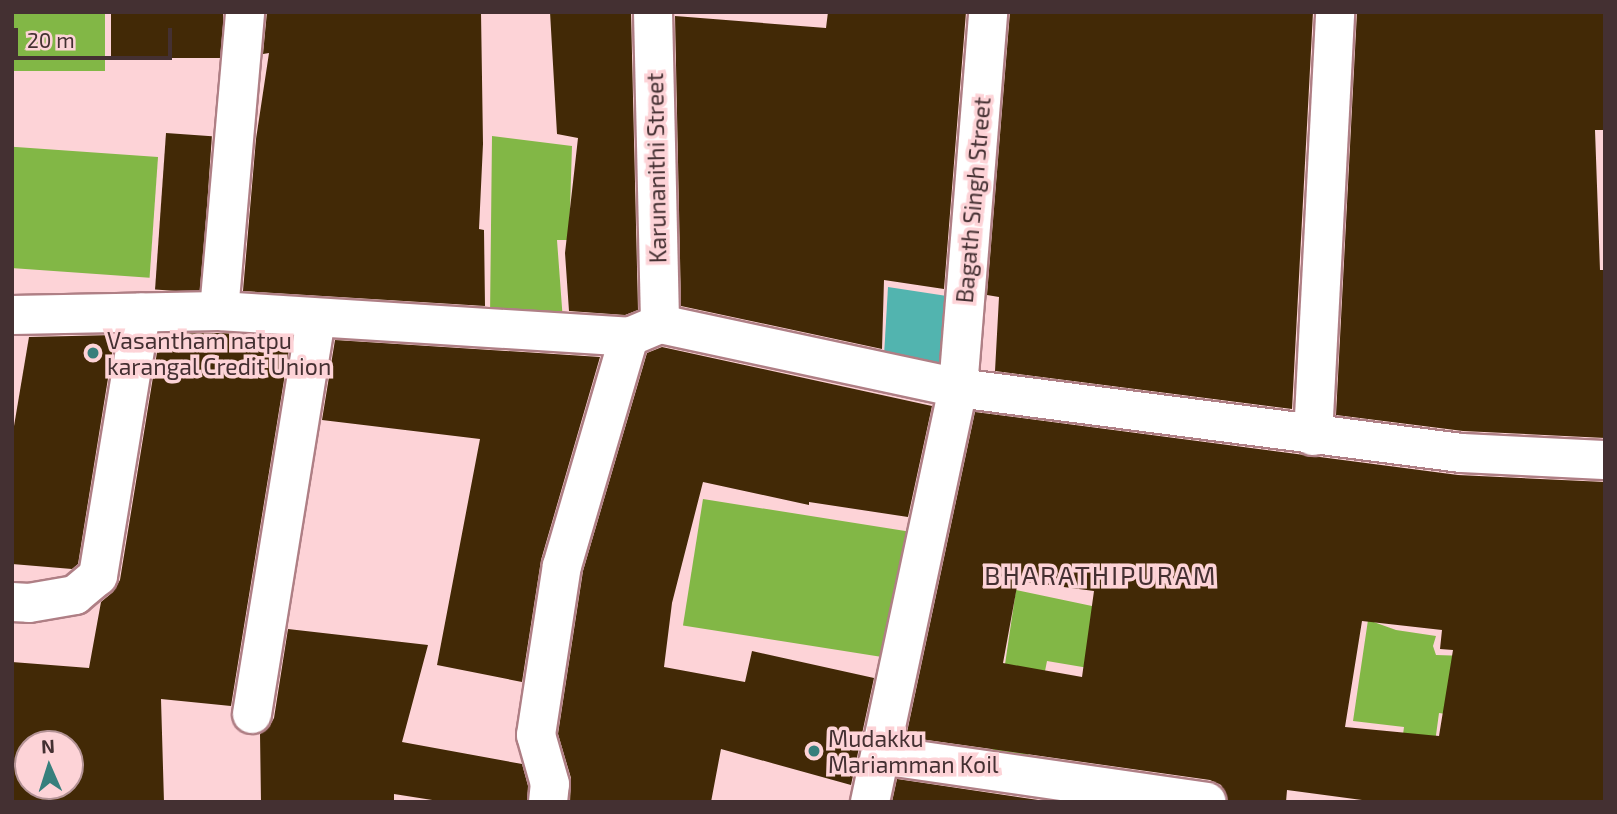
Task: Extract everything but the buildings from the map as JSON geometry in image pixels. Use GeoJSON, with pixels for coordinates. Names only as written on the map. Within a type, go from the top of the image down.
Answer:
{"type":"FeatureCollection","features":[{"type":"Feature","properties":{"kind":"street"},"geometry":{"type":"LineString","coordinates":[[219,311],[245,12]]}},
{"type":"Feature","properties":{"kind":"street","name":"Karunanithi Street"},"geometry":{"type":"LineString","coordinates":[[548,802],[550,784],[536,735],[562,566],[645,331],[653,12]]}},
{"type":"Feature","properties":{"kind":"street","name":"Bagath Singh Street"},"geometry":{"type":"LineString","coordinates":[[870,802],[958,388],[988,12]]}},
{"type":"Feature","properties":{"kind":"street"},"geometry":{"type":"LineString","coordinates":[[1313,436],[1335,12]]}},
{"type":"Feature","properties":{"kind":"street"},"geometry":{"type":"LineString","coordinates":[[12,315],[219,311],[316,319],[645,331],[958,388],[1313,436],[1461,453],[1605,460]]}},
{"type":"Feature","properties":{"kind":"street"},"geometry":{"type":"LineString","coordinates":[[12,602],[29,603],[75,595],[98,576],[141,312]]}},
{"type":"Feature","properties":{"kind":"street"},"geometry":{"type":"LineString","coordinates":[[252,714],[316,319]]}},
{"type":"Feature","properties":{"kind":"street"},"geometry":{"type":"LineString","coordinates":[[881,755],[1157,797],[1207,802]]}},
{"type":"Feature","properties":{"kind":"green space"},"geometry":{"type":"Polygon","coordinates":[[[12,12],[105,12],[105,71],[12,71],[12,12]]]}},
{"type":"Feature","properties":{"kind":"green space"},"geometry":{"type":"Polygon","coordinates":[[[492,136],[572,146],[569,240],[557,240],[563,321],[490,317],[492,136]]]}},
{"type":"Feature","properties":{"kind":"green space"},"geometry":{"type":"Polygon","coordinates":[[[12,147],[158,157],[150,278],[12,268],[12,147]]]}},
{"type":"Feature","properties":{"kind":"green space"},"geometry":{"type":"Polygon","coordinates":[[[703,499],[916,533],[896,659],[683,625],[703,499]]]}},
{"type":"Feature","properties":{"kind":"green space"},"geometry":{"type":"Polygon","coordinates":[[[1016,590],[1130,614],[1124,674],[1047,661],[1027,762],[992,752],[1016,590]]]}},
{"type":"Feature","properties":{"kind":"green space"},"geometry":{"type":"Polygon","coordinates":[[[1368,620],[1396,630],[1436,636],[1433,646],[1436,655],[1497,657],[1494,721],[1439,713],[1427,802],[1394,802],[1404,727],[1353,721],[1368,620]]]}},
{"type":"Feature","properties":{"kind":"water"},"geometry":{"type":"Polygon","coordinates":[[[888,287],[960,298],[953,376],[884,356],[888,287]]]}},
{"type":"Feature","properties":{"kind":"place","name":"Vasantham natpu karangal Credit Union"},"geometry":{"type":"Point","coordinates":[93,353]}},
{"type":"Feature","properties":{"kind":"place","name":"Mudakku Mariamman Koil"},"geometry":{"type":"Point","coordinates":[814,751]}},
{"type":"Feature","properties":{"kind":"district","name":"BHARATHIPURAM"},"geometry":{"type":"Point","coordinates":[1101,575]}}]}
